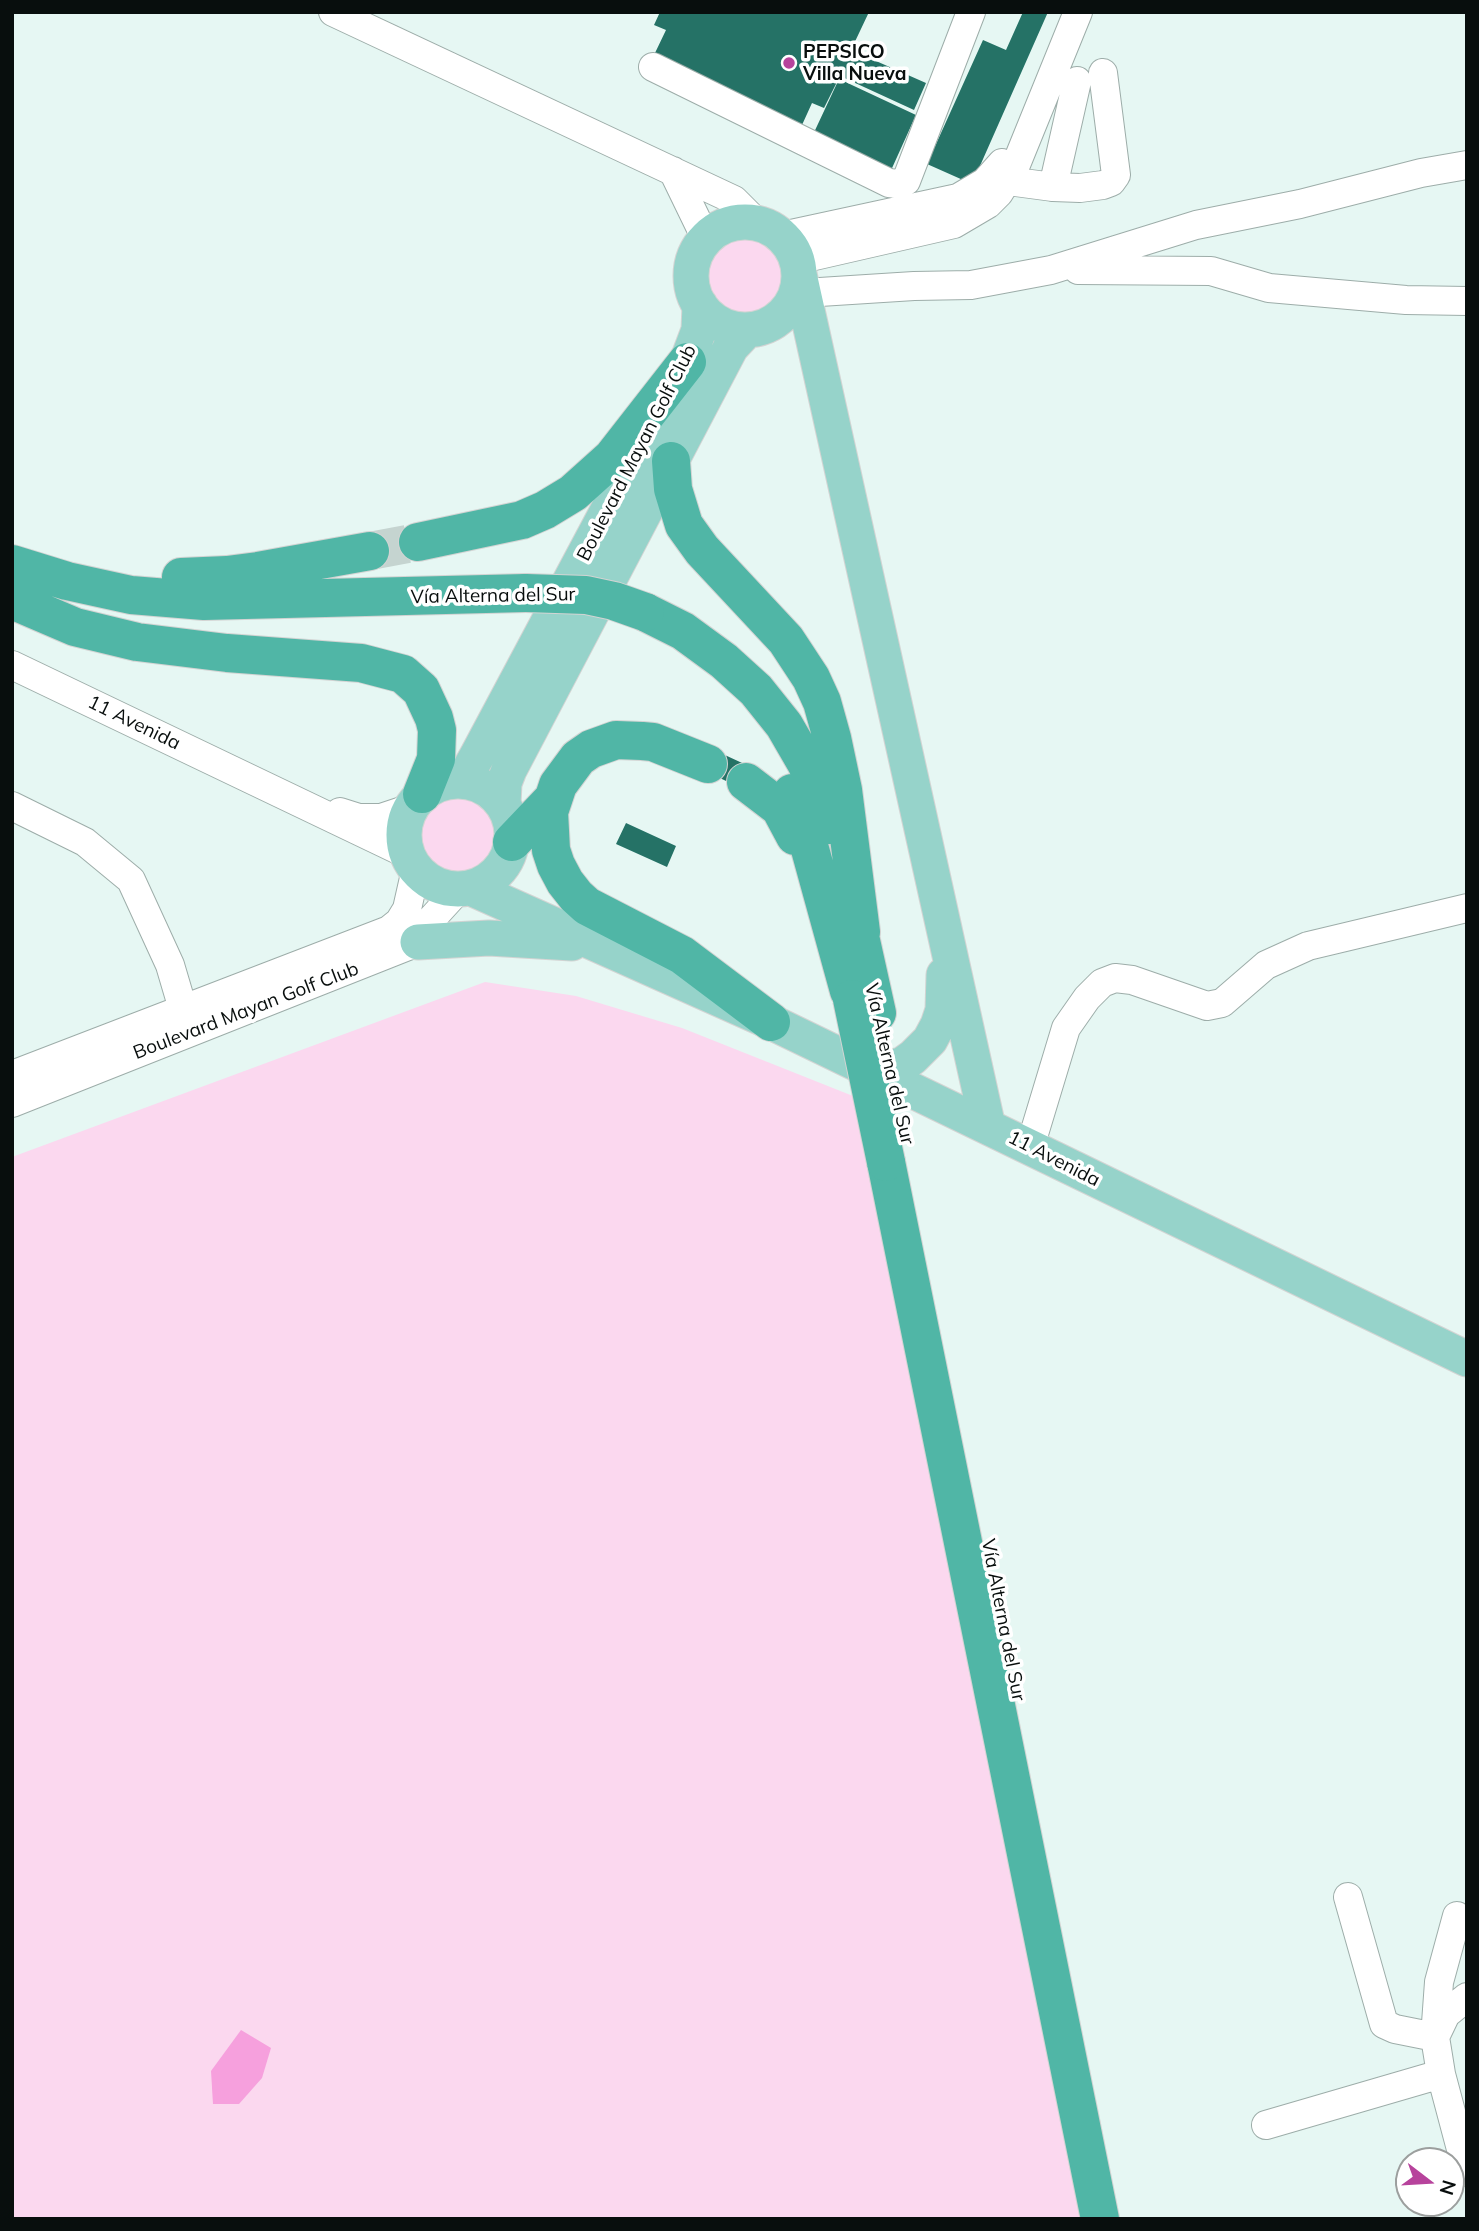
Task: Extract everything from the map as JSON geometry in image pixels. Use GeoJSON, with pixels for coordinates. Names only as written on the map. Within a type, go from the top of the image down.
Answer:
{"type":"FeatureCollection","features":[{"type":"Feature","properties":{"kind":"highway"},"geometry":{"type":"LineString","coordinates":[[418,542],[522,520],[573,493],[612,458],[687,362]]}},
{"type":"Feature","properties":{"kind":"highway"},"geometry":{"type":"LineString","coordinates":[[671,461],[675,502],[690,535],[786,640],[817,690],[828,719],[842,790],[861,933]]}},
{"type":"Feature","properties":{"kind":"highway"},"geometry":{"type":"LineString","coordinates":[[15,580],[69,566],[152,576],[195,577],[258,571],[370,551]]}},
{"type":"Feature","properties":{"kind":"highway"},"geometry":{"type":"LineString","coordinates":[[15,580],[75,627],[137,642],[227,653],[362,663],[403,674],[421,690],[437,730],[436,759],[418,799]]}},
{"type":"Feature","properties":{"kind":"highway","name":"Vía Alterna del Sur"},"geometry":{"type":"LineString","coordinates":[[15,580],[204,601],[525,604],[561,592],[614,601],[741,709],[770,748],[795,800],[858,998],[899,1165],[1124,2219]]}},
{"type":"Feature","properties":{"kind":"highway","name":"Vía Alterna del Sur"},"geometry":{"type":"LineString","coordinates":[[639,623],[683,631],[724,661],[756,690],[784,725],[806,762],[821,795],[861,933],[858,998]]}},
{"type":"Feature","properties":{"kind":"highway"},"geometry":{"type":"LineString","coordinates":[[708,764],[653,742],[616,740],[591,749],[579,758],[558,785],[552,800],[548,829],[551,849],[556,865],[576,896],[604,916],[694,962],[771,1022]]}},
{"type":"Feature","properties":{"kind":"highway"},"geometry":{"type":"LineString","coordinates":[[746,782],[773,802],[790,824],[858,998]]}},
{"type":"Feature","properties":{"kind":"highway"},"geometry":{"type":"LineString","coordinates":[[508,854],[552,800]]}},
{"type":"Feature","properties":{"kind":"highway","name":"Vía Alterna del Sur"},"geometry":{"type":"LineString","coordinates":[[899,1165],[1100,2219]]}},
{"type":"Feature","properties":{"kind":"main road"},"geometry":{"type":"LineString","coordinates":[[706,239],[716,230],[743,222],[788,257],[825,390],[988,1127]]}},
{"type":"Feature","properties":{"kind":"main road","name":"Boulevard Mayan Golf Club"},"geometry":{"type":"LineString","coordinates":[[459,780],[477,756],[687,362],[699,330],[700,305],[692,278],[698,251],[706,239]]}},
{"type":"Feature","properties":{"kind":"main road","name":"Boulevard Mayan Golf Club"},"geometry":{"type":"LineString","coordinates":[[503,804],[504,783],[509,770],[731,347],[754,329],[774,322],[793,301],[798,288],[788,257]]}},
{"type":"Feature","properties":{"kind":"main road"},"geometry":{"type":"LineString","coordinates":[[700,305],[720,324],[784,334],[799,343],[825,390]]}},
{"type":"Feature","properties":{"kind":"main road"},"geometry":{"type":"LineString","coordinates":[[459,780],[484,787],[503,804],[509,816],[508,854],[494,876],[465,889],[433,884],[410,860],[404,828],[418,799],[433,786],[459,780]]}},
{"type":"Feature","properties":{"kind":"main road","name":"11 Avenida"},"geometry":{"type":"LineString","coordinates":[[508,854],[513,887],[521,896],[639,963]]}},
{"type":"Feature","properties":{"kind":"main road","name":"11 Avenida"},"geometry":{"type":"LineString","coordinates":[[465,889],[771,1022],[1467,1359]]}},
{"type":"Feature","properties":{"kind":"main road"},"geometry":{"type":"LineString","coordinates":[[864,1067],[886,1068],[902,1065],[930,1040],[943,1010],[945,937]]}},
{"type":"Feature","properties":{"kind":"main road"},"geometry":{"type":"LineString","coordinates":[[418,942],[489,938],[599,945]]}},
{"type":"Feature","properties":{"kind":"street"},"geometry":{"type":"LineString","coordinates":[[333,12],[734,200],[788,257],[864,289],[971,285],[1051,270],[1196,225],[1467,165]]}},
{"type":"Feature","properties":{"kind":"street"},"geometry":{"type":"LineString","coordinates":[[653,67],[889,183],[898,184],[906,181],[971,12]]}},
{"type":"Feature","properties":{"kind":"street"},"geometry":{"type":"LineString","coordinates":[[788,257],[958,198],[985,182],[1002,163],[1008,151],[1066,12]]}},
{"type":"Feature","properties":{"kind":"street"},"geometry":{"type":"LineString","coordinates":[[788,257],[954,224],[988,204],[1008,181],[1078,12]]}},
{"type":"Feature","properties":{"kind":"street"},"geometry":{"type":"LineString","coordinates":[[1008,181],[1053,187],[1103,186],[1111,182],[1116,175],[1090,77],[1053,187]]}},
{"type":"Feature","properties":{"kind":"street"},"geometry":{"type":"LineString","coordinates":[[673,171],[706,239]]}},
{"type":"Feature","properties":{"kind":"street"},"geometry":{"type":"LineString","coordinates":[[1051,270],[1211,271],[1269,288],[1406,300],[1467,301]]}},
{"type":"Feature","properties":{"kind":"street","name":"11 Avenida"},"geometry":{"type":"LineString","coordinates":[[12,665],[410,860]]}},
{"type":"Feature","properties":{"kind":"street","name":"11 Avenida"},"geometry":{"type":"LineString","coordinates":[[255,782],[359,818],[392,815],[418,799]]}},
{"type":"Feature","properties":{"kind":"street"},"geometry":{"type":"LineString","coordinates":[[12,806],[85,842],[131,880],[170,965],[183,1009]]}},
{"type":"Feature","properties":{"kind":"street","name":"Boulevard Mayan Golf Club"},"geometry":{"type":"LineString","coordinates":[[12,1075],[389,930],[399,922],[407,909],[414,878],[410,860]]}},
{"type":"Feature","properties":{"kind":"street"},"geometry":{"type":"LineString","coordinates":[[418,942],[427,924],[465,889]]}},
{"type":"Feature","properties":{"kind":"street"},"geometry":{"type":"LineString","coordinates":[[1030,1147],[1066,1028],[1087,998],[1102,983],[1115,978],[1132,980],[1207,1006],[1222,1003],[1266,965],[1308,946],[1467,908]]}},
{"type":"Feature","properties":{"kind":"street","name":"Boulevard Mayan Golf Club"},"geometry":{"type":"LineString","coordinates":[[12,1103],[418,942]]}},
{"type":"Feature","properties":{"kind":"street"},"geometry":{"type":"LineString","coordinates":[[1348,1897],[1384,2024],[1395,2029],[1435,2037]]}},
{"type":"Feature","properties":{"kind":"street"},"geometry":{"type":"LineString","coordinates":[[1457,1916],[1439,1982],[1435,2037],[1441,2074],[1467,2172]]}},
{"type":"Feature","properties":{"kind":"street"},"geometry":{"type":"LineString","coordinates":[[1435,2037],[1446,2014],[1467,1997]]}},
{"type":"Feature","properties":{"kind":"street"},"geometry":{"type":"LineString","coordinates":[[1266,2125],[1441,2074]]}},
{"type":"Feature","properties":{"kind":"shaded area"},"geometry":{"type":"Polygon","coordinates":[[[745,232],[762,236],[776,245],[785,259],[789,276],[785,293],[776,307],[762,316],[745,320],[728,316],[714,307],[705,293],[701,276],[705,259],[714,245],[728,236],[745,232]]]}},
{"type":"Feature","properties":{"kind":"shaded area"},"geometry":{"type":"Polygon","coordinates":[[[458,791],[475,795],[489,804],[498,818],[502,835],[498,852],[489,866],[475,875],[458,879],[441,875],[427,866],[418,852],[414,835],[418,818],[427,804],[441,795],[458,791]]]}},
{"type":"Feature","properties":{"kind":"shaded area"},"geometry":{"type":"Polygon","coordinates":[[[485,982],[576,996],[682,1028],[853,1096],[1101,2219],[12,2219],[12,1157],[485,982]]]}},
{"type":"Feature","properties":{"kind":"shaded area"},"geometry":{"type":"Polygon","coordinates":[[[241,2030],[271,2048],[262,2078],[239,2104],[213,2104],[211,2071],[241,2030]]]}},
{"type":"Feature","properties":{"kind":"building","name":"PEPSICO Villa Nueva"},"geometry":{"type":"Polygon","coordinates":[[[660,12],[869,12],[851,50],[926,83],[914,110],[840,76],[824,108],[812,103],[802,125],[655,53],[666,30],[654,25],[660,12]]]}},
{"type":"Feature","properties":{"kind":"building"},"geometry":{"type":"Polygon","coordinates":[[[1023,12],[1048,12],[972,184],[927,164],[983,40],[1006,50],[1023,12]]]}},
{"type":"Feature","properties":{"kind":"building"},"geometry":{"type":"Polygon","coordinates":[[[839,79],[916,115],[888,177],[810,141],[839,79]]]}},
{"type":"Feature","properties":{"kind":"building"},"geometry":{"type":"Polygon","coordinates":[[[416,528],[420,551],[372,560],[367,538],[416,528]]]}},
{"type":"Feature","properties":{"kind":"building"},"geometry":{"type":"Polygon","coordinates":[[[714,750],[753,768],[743,789],[705,771],[714,750]]]}},
{"type":"Feature","properties":{"kind":"building"},"geometry":{"type":"Polygon","coordinates":[[[626,823],[676,846],[667,867],[616,844],[626,823]]]}},
{"type":"Feature","properties":{"kind":"tunnel"},"geometry":{"type":"LineString","coordinates":[[370,551],[418,542]]}},
{"type":"Feature","properties":{"kind":"place","name":"PEPSICO Villa Nueva"},"geometry":{"type":"Point","coordinates":[789,63]}}]}
